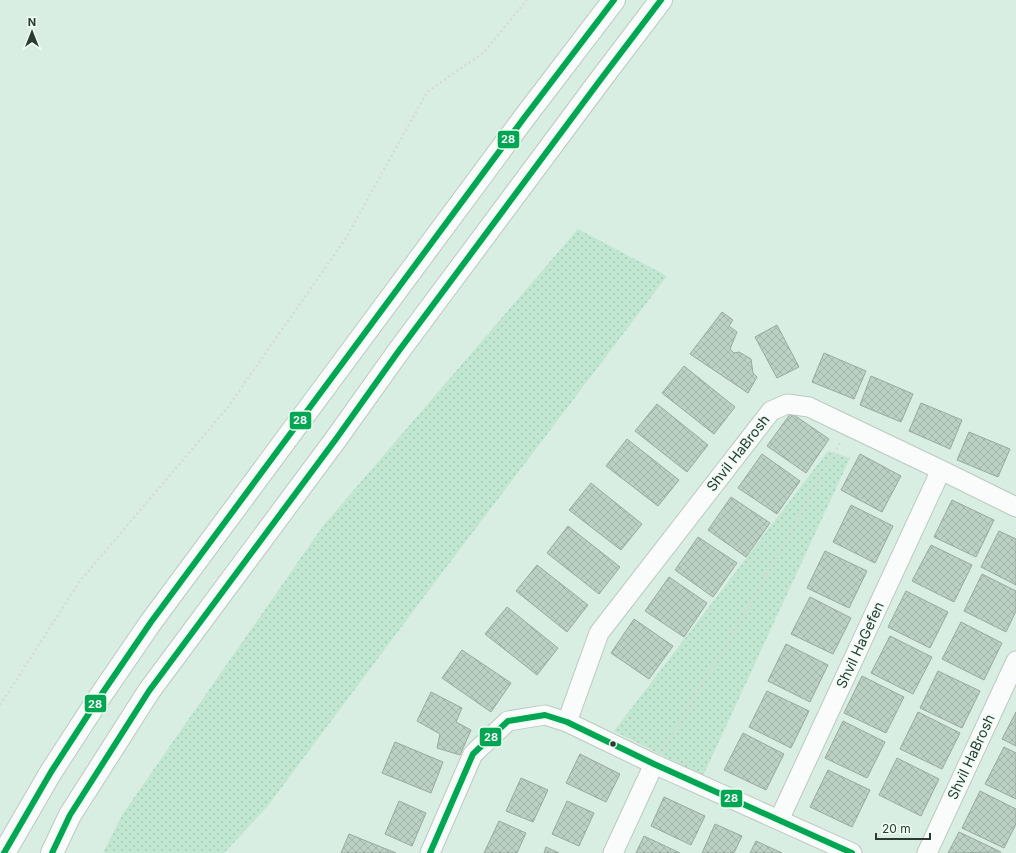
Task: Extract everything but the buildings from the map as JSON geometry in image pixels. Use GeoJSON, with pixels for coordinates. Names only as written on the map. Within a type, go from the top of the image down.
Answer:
{"type":"FeatureCollection","features":[{"type":"Feature","properties":{"kind":"highway"},"geometry":{"type":"LineString","coordinates":[[4,853],[51,772],[151,622],[524,118],[614,0]]}},
{"type":"Feature","properties":{"kind":"highway"},"geometry":{"type":"LineString","coordinates":[[52,853],[70,815],[149,691],[336,439],[412,333],[661,0]]}},
{"type":"Feature","properties":{"kind":"street","name":"Shvil HaBrosh"},"geometry":{"type":"LineString","coordinates":[[567,722],[598,633],[771,411],[787,404],[809,406],[1016,507]]}},
{"type":"Feature","properties":{"kind":"street","name":"Shvil HaGefen"},"geometry":{"type":"LineString","coordinates":[[779,820],[941,470]]}},
{"type":"Feature","properties":{"kind":"street","name":"Shvil HaBrosh"},"geometry":{"type":"LineString","coordinates":[[927,853],[1016,661]]}},
{"type":"Feature","properties":{"kind":"street"},"geometry":{"type":"LineString","coordinates":[[430,853],[473,754],[508,721],[545,715],[567,722],[654,764],[852,853]]}},
{"type":"Feature","properties":{"kind":"street"},"geometry":{"type":"LineString","coordinates":[[613,853],[654,764]]}},
{"type":"Feature","properties":{"kind":"path"},"geometry":{"type":"LineString","coordinates":[[0,705],[80,581],[228,407],[342,245],[427,92],[484,53],[528,0]]}},
{"type":"Feature","properties":{"kind":"path"},"geometry":{"type":"LineString","coordinates":[[654,764],[749,606],[850,426]]}},
{"type":"Feature","properties":{"kind":"green space"},"geometry":{"type":"Polygon","coordinates":[[[578,229],[667,276],[267,807],[224,853],[103,853],[122,815],[323,526],[578,229]]]}},
{"type":"Feature","properties":{"kind":"green space"},"geometry":{"type":"Polygon","coordinates":[[[828,451],[850,458],[703,776],[614,731],[828,451]]]}},
{"type":"Feature","properties":{"kind":"transit line","name":"28"},"geometry":{"type":"LineString","coordinates":[[4,853],[51,772],[151,622],[524,118],[614,0]]}},
{"type":"Feature","properties":{"kind":"transit line","name":"28"},"geometry":{"type":"LineString","coordinates":[[52,853],[70,815],[149,691],[336,439],[398,352],[661,0]]}},
{"type":"Feature","properties":{"kind":"transit line","name":"28"},"geometry":{"type":"LineString","coordinates":[[430,853],[473,754],[508,721],[545,715],[567,722],[654,764],[852,853]]}}]}
